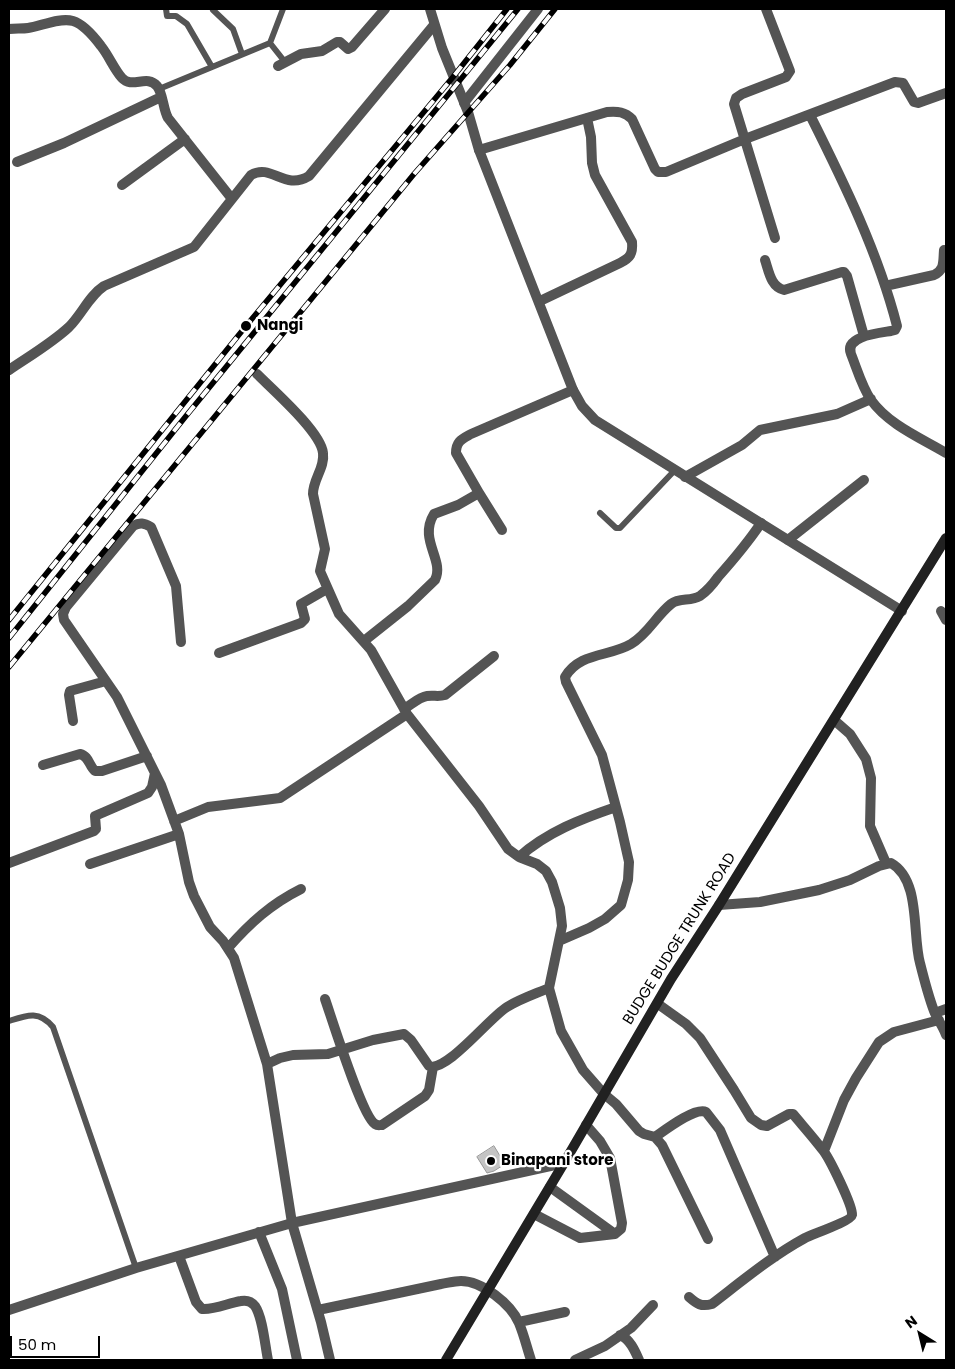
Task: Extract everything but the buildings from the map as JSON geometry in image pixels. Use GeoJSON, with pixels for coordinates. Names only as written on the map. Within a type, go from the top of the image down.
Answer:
{"type":"FeatureCollection","features":[{"type":"Feature","properties":{"kind":"main road","name":"BUDGE BUDGE TRUNK ROAD"},"geometry":{"type":"LineString","coordinates":[[446,1360],[550,1187],[671,979],[719,905],[946,538]]}},
{"type":"Feature","properties":{"kind":"street"},"geometry":{"type":"LineString","coordinates":[[65,9],[66,20]]}},
{"type":"Feature","properties":{"kind":"street"},"geometry":{"type":"LineString","coordinates":[[281,64],[301,54],[322,51],[337,42],[348,48],[352,47],[385,9]]}},
{"type":"Feature","properties":{"kind":"street"},"geometry":{"type":"LineString","coordinates":[[464,103],[538,9]]}},
{"type":"Feature","properties":{"kind":"street"},"geometry":{"type":"LineString","coordinates":[[766,9],[790,71],[786,77],[742,94],[736,98],[734,104],[775,238]]}},
{"type":"Feature","properties":{"kind":"street"},"geometry":{"type":"LineString","coordinates":[[433,14],[479,150],[540,301],[573,390],[582,406],[595,420],[902,611]]}},
{"type":"Feature","properties":{"kind":"street"},"geometry":{"type":"LineString","coordinates":[[9,370],[67,329],[77,319],[97,290],[194,247],[252,175],[258,171],[264,171],[290,182],[301,181],[309,176],[433,14]]}},
{"type":"Feature","properties":{"kind":"street"},"geometry":{"type":"LineString","coordinates":[[9,29],[27,28],[66,20],[78,23],[103,48],[120,76],[126,82],[152,82],[160,93],[164,111],[232,199]]}},
{"type":"Feature","properties":{"kind":"street"},"geometry":{"type":"LineString","coordinates":[[479,150],[607,112],[617,111],[627,114],[632,120],[655,169],[661,173],[745,138],[895,82],[903,83],[914,102],[918,103],[946,93]]}},
{"type":"Feature","properties":{"kind":"street"},"geometry":{"type":"LineString","coordinates":[[17,162],[64,143],[160,93]]}},
{"type":"Feature","properties":{"kind":"street"},"geometry":{"type":"LineString","coordinates":[[810,115],[841,175],[858,214],[885,286],[897,326],[890,331],[864,336],[855,340],[850,345],[850,350],[871,399],[893,422],[946,453]]}},
{"type":"Feature","properties":{"kind":"street"},"geometry":{"type":"LineString","coordinates":[[540,301],[620,263],[629,258],[633,251],[632,242],[595,175],[587,118]]}},
{"type":"Feature","properties":{"kind":"street"},"geometry":{"type":"LineString","coordinates":[[122,186],[185,139]]}},
{"type":"Feature","properties":{"kind":"street"},"geometry":{"type":"LineString","coordinates":[[885,286],[940,272],[943,267],[944,250]]}},
{"type":"Feature","properties":{"kind":"street"},"geometry":{"type":"LineString","coordinates":[[765,260],[774,285],[778,289],[784,290],[844,272],[847,276],[864,336]]}},
{"type":"Feature","properties":{"kind":"street"},"geometry":{"type":"LineString","coordinates":[[258,374],[309,428],[321,445],[323,459],[313,490],[325,549],[320,571],[339,614],[371,650],[406,711],[479,806],[508,849],[546,871],[552,882],[560,908],[562,926],[549,988],[561,1031],[583,1070],[604,1094],[616,1104],[639,1131],[656,1137],[673,1166],[708,1239]]}},
{"type":"Feature","properties":{"kind":"street"},"geometry":{"type":"LineString","coordinates":[[502,530],[478,493],[456,453],[456,446],[459,440],[573,390]]}},
{"type":"Feature","properties":{"kind":"street"},"geometry":{"type":"LineString","coordinates":[[685,477],[742,446],[760,430],[837,414],[871,399]]}},
{"type":"Feature","properties":{"kind":"street"},"geometry":{"type":"LineString","coordinates":[[788,540],[864,480]]}},
{"type":"Feature","properties":{"kind":"street"},"geometry":{"type":"LineString","coordinates":[[364,641],[408,606],[435,580],[438,574],[437,566],[429,543],[428,533],[434,514],[458,505],[478,493]]}},
{"type":"Feature","properties":{"kind":"street"},"geometry":{"type":"LineString","coordinates":[[181,642],[178,596],[173,576],[151,527],[145,523],[139,523],[133,526],[66,607],[63,614],[67,625],[116,697],[147,756],[161,785],[174,821],[194,896],[210,927],[234,958],[267,1064],[292,1223],[318,1310],[330,1360]]}},
{"type":"Feature","properties":{"kind":"street"},"geometry":{"type":"LineString","coordinates":[[559,941],[590,928],[605,919],[621,905],[628,880],[629,862],[602,755],[565,677],[576,664],[599,654],[618,650],[641,638],[657,618],[677,600],[697,598],[703,594],[747,546],[761,523]]}},
{"type":"Feature","properties":{"kind":"street"},"geometry":{"type":"LineString","coordinates":[[219,653],[301,623],[304,621],[305,616],[301,604],[327,589]]}},
{"type":"Feature","properties":{"kind":"street"},"geometry":{"type":"LineString","coordinates":[[174,821],[208,807],[280,798],[406,711],[420,698],[445,695],[494,656]]}},
{"type":"Feature","properties":{"kind":"street"},"geometry":{"type":"LineString","coordinates":[[73,721],[70,691],[106,681]]}},
{"type":"Feature","properties":{"kind":"street"},"geometry":{"type":"LineString","coordinates":[[834,720],[850,734],[866,759],[871,778],[870,826],[886,863]]}},
{"type":"Feature","properties":{"kind":"street"},"geometry":{"type":"LineString","coordinates":[[43,765],[80,754],[88,758],[95,771],[102,771],[147,756]]}},
{"type":"Feature","properties":{"kind":"street"},"geometry":{"type":"LineString","coordinates":[[9,863],[94,832],[96,827],[95,816],[148,793],[152,787],[155,773]]}},
{"type":"Feature","properties":{"kind":"street"},"geometry":{"type":"LineString","coordinates":[[519,857],[544,837],[581,818],[616,807]]}},
{"type":"Feature","properties":{"kind":"street"},"geometry":{"type":"LineString","coordinates":[[90,864],[178,834]]}},
{"type":"Feature","properties":{"kind":"street"},"geometry":{"type":"LineString","coordinates":[[719,905],[760,902],[819,890],[860,876],[891,862],[896,865],[906,879],[914,912],[919,960],[937,1016],[946,1035]]}},
{"type":"Feature","properties":{"kind":"street"},"geometry":{"type":"LineString","coordinates":[[228,948],[274,904],[301,889]]}},
{"type":"Feature","properties":{"kind":"street"},"geometry":{"type":"LineString","coordinates":[[267,1064],[293,1055],[328,1054],[373,1040],[404,1034],[411,1040],[429,1066],[433,1067],[447,1061],[466,1045],[491,1018],[506,1007],[549,988]]}},
{"type":"Feature","properties":{"kind":"street"},"geometry":{"type":"LineString","coordinates":[[325,1000],[351,1074],[368,1116],[374,1124],[378,1126],[390,1120],[425,1096],[429,1090],[433,1067]]}},
{"type":"Feature","properties":{"kind":"street"},"geometry":{"type":"LineString","coordinates":[[658,1004],[686,1024],[700,1038],[751,1118],[761,1125],[767,1126],[789,1114],[793,1114],[824,1151],[849,1202],[852,1214],[844,1222],[812,1235],[775,1257],[712,1304],[698,1305],[689,1297]]}},
{"type":"Feature","properties":{"kind":"street"},"geometry":{"type":"LineString","coordinates":[[824,1151],[844,1100],[879,1042],[894,1032],[937,1016],[946,1009]]}},
{"type":"Feature","properties":{"kind":"street"},"geometry":{"type":"LineString","coordinates":[[656,1137],[690,1115],[699,1111],[706,1112],[723,1136],[775,1257]]}},
{"type":"Feature","properties":{"kind":"street"},"geometry":{"type":"LineString","coordinates":[[534,1214],[580,1238],[615,1234],[621,1229],[622,1223],[610,1158],[606,1149],[586,1125]]}},
{"type":"Feature","properties":{"kind":"street"},"geometry":{"type":"LineString","coordinates":[[9,1310],[136,1268],[292,1223],[564,1163]]}},
{"type":"Feature","properties":{"kind":"street"},"geometry":{"type":"LineString","coordinates":[[550,1187],[615,1234]]}},
{"type":"Feature","properties":{"kind":"street"},"geometry":{"type":"LineString","coordinates":[[259,1232],[282,1289],[296,1360]]}},
{"type":"Feature","properties":{"kind":"street"},"geometry":{"type":"LineString","coordinates":[[179,1256],[196,1302],[202,1309],[209,1310],[243,1300],[250,1301],[254,1305],[258,1314],[268,1360]]}},
{"type":"Feature","properties":{"kind":"street"},"geometry":{"type":"LineString","coordinates":[[318,1310],[441,1284],[462,1281],[472,1283],[500,1298],[513,1312],[519,1322],[531,1360]]}},
{"type":"Feature","properties":{"kind":"street"},"geometry":{"type":"LineString","coordinates":[[575,1360],[605,1346],[631,1328],[653,1305]]}},
{"type":"Feature","properties":{"kind":"street"},"geometry":{"type":"LineString","coordinates":[[519,1322],[565,1312]]}},
{"type":"Feature","properties":{"kind":"street"},"geometry":{"type":"LineString","coordinates":[[620,1335],[626,1337],[634,1348],[639,1360]]}},
{"type":"Feature","properties":{"kind":"lane"},"geometry":{"type":"LineString","coordinates":[[166,9],[167,16],[176,16],[187,24],[212,67]]}},
{"type":"Feature","properties":{"kind":"lane"},"geometry":{"type":"LineString","coordinates":[[160,93],[212,67],[270,43],[283,9]]}},
{"type":"Feature","properties":{"kind":"lane"},"geometry":{"type":"LineString","coordinates":[[213,10],[233,29],[242,54]]}},
{"type":"Feature","properties":{"kind":"lane"},"geometry":{"type":"LineString","coordinates":[[270,43],[281,64]]}},
{"type":"Feature","properties":{"kind":"lane"},"geometry":{"type":"LineString","coordinates":[[600,513],[616,528],[620,528],[675,470]]}},
{"type":"Feature","properties":{"kind":"lane"},"geometry":{"type":"LineString","coordinates":[[9,1021],[25,1015],[36,1015],[46,1019],[52,1027],[136,1268]]}},
{"type":"Feature","properties":{"kind":"railway"},"geometry":{"type":"LineString","coordinates":[[9,620],[246,326],[453,77],[507,9]]}},
{"type":"Feature","properties":{"kind":"railway"},"geometry":{"type":"LineString","coordinates":[[9,638],[186,416],[518,9]]}},
{"type":"Feature","properties":{"kind":"railway"},"geometry":{"type":"LineString","coordinates":[[9,667],[414,174],[510,65],[555,9]]}},
{"type":"Feature","properties":{"kind":"place","name":"Nangi"},"geometry":{"type":"Point","coordinates":[246,326]}},
{"type":"Feature","properties":{"kind":"place","name":"Binapani store"},"geometry":{"type":"Point","coordinates":[491,1161]}}]}
